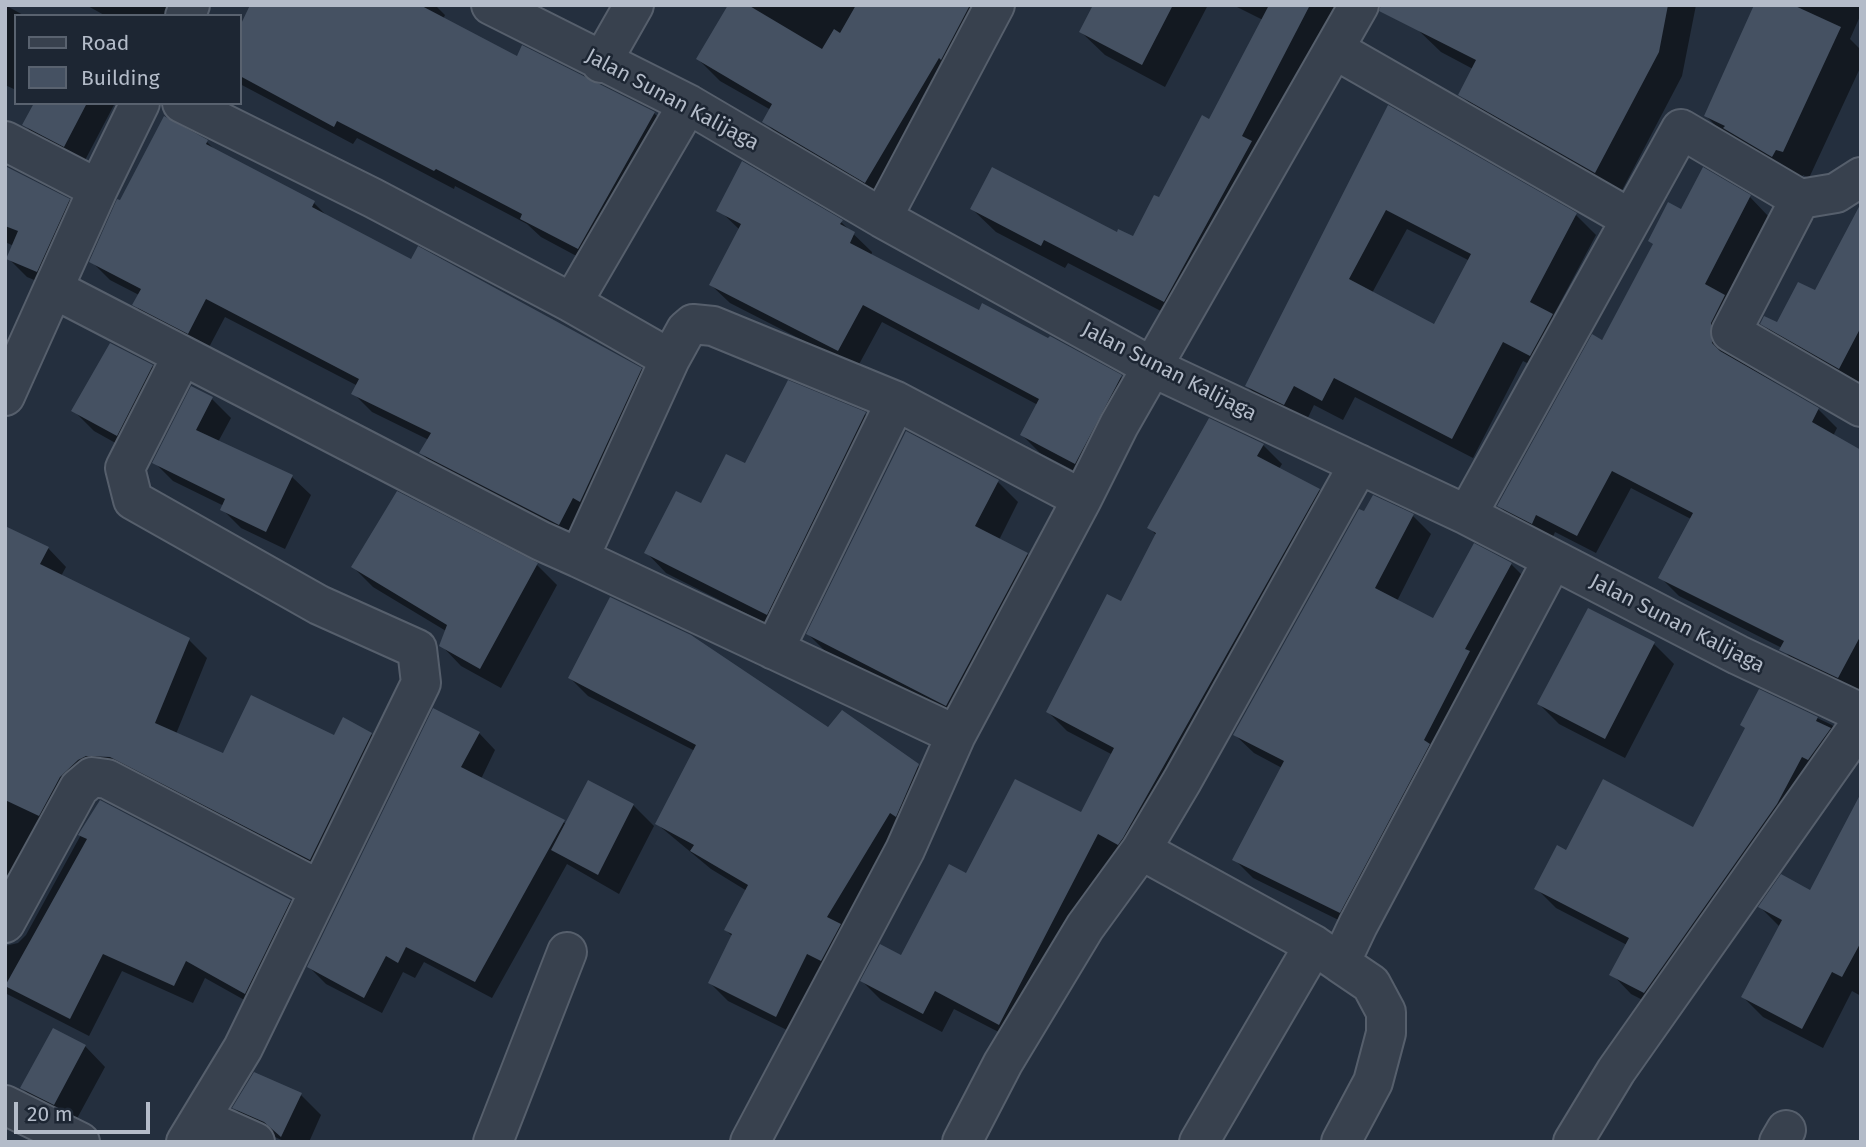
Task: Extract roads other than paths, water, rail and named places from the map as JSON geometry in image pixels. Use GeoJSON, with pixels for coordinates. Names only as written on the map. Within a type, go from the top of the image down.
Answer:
{"type":"FeatureCollection","features":[{"type":"Feature","properties":{"kind":"street","name":"Jalan Sunan Kalijaga"},"geometry":{"type":"LineString","coordinates":[[491,5],[601,63],[688,104],[882,218],[1154,368],[1467,514],[1552,561],[1861,713]]}},
{"type":"Feature","properties":{"kind":"street"},"geometry":{"type":"LineString","coordinates":[[601,63],[634,5]]}},
{"type":"Feature","properties":{"kind":"street"},"geometry":{"type":"LineString","coordinates":[[882,218],[996,5]]}},
{"type":"Feature","properties":{"kind":"street"},"geometry":{"type":"LineString","coordinates":[[750,1142],[905,850],[956,735],[1119,425],[1154,368],[1359,5]]}},
{"type":"Feature","properties":{"kind":"street"},"geometry":{"type":"LineString","coordinates":[[1334,49],[1629,218]]}},
{"type":"Feature","properties":{"kind":"street"},"geometry":{"type":"LineString","coordinates":[[572,303],[688,104]]}},
{"type":"Feature","properties":{"kind":"street"},"geometry":{"type":"LineString","coordinates":[[5,396],[98,189],[139,105]]}},
{"type":"Feature","properties":{"kind":"street"},"geometry":{"type":"LineString","coordinates":[[186,105],[373,198],[572,303],[670,359]]}},
{"type":"Feature","properties":{"kind":"street"},"geometry":{"type":"LineString","coordinates":[[1467,514],[1629,218],[1681,129],[1800,199],[1836,193],[1861,177]]}},
{"type":"Feature","properties":{"kind":"street"},"geometry":{"type":"LineString","coordinates":[[5,141],[98,189]]}},
{"type":"Feature","properties":{"kind":"street"},"geometry":{"type":"LineString","coordinates":[[1800,199],[1731,332],[1861,407]]}},
{"type":"Feature","properties":{"kind":"street"},"geometry":{"type":"LineString","coordinates":[[54,289],[541,541],[956,735]]}},
{"type":"Feature","properties":{"kind":"street"},"geometry":{"type":"LineString","coordinates":[[579,558],[670,359],[686,330],[693,324],[703,324],[896,401],[1082,499]]}},
{"type":"Feature","properties":{"kind":"street"},"geometry":{"type":"LineString","coordinates":[[182,356],[125,468],[134,500],[319,605],[417,649],[421,683],[318,889],[243,1048],[194,1130],[255,1142]]}},
{"type":"Feature","properties":{"kind":"street"},"geometry":{"type":"LineString","coordinates":[[774,650],[896,401]]}},
{"type":"Feature","properties":{"kind":"street"},"geometry":{"type":"LineString","coordinates":[[962,1142],[1003,1063],[1085,927],[1141,850],[1359,464]]}},
{"type":"Feature","properties":{"kind":"street"},"geometry":{"type":"LineString","coordinates":[[1199,1142],[1327,954],[1552,561]]}},
{"type":"Feature","properties":{"kind":"street"},"geometry":{"type":"LineString","coordinates":[[1573,1142],[1616,1071],[1861,723]]}},
{"type":"Feature","properties":{"kind":"street"},"geometry":{"type":"LineString","coordinates":[[5,923],[79,788],[92,778],[107,779],[318,889]]}},
{"type":"Feature","properties":{"kind":"street"},"geometry":{"type":"LineString","coordinates":[[1141,850],[1327,954],[1371,984],[1386,1012],[1386,1033],[1373,1082],[1341,1142]]}},
{"type":"Feature","properties":{"kind":"street"},"geometry":{"type":"LineString","coordinates":[[493,1142],[567,952]]}},
{"type":"Feature","properties":{"kind":"street"},"geometry":{"type":"LineString","coordinates":[[5,1105],[80,1142]]}}]}
